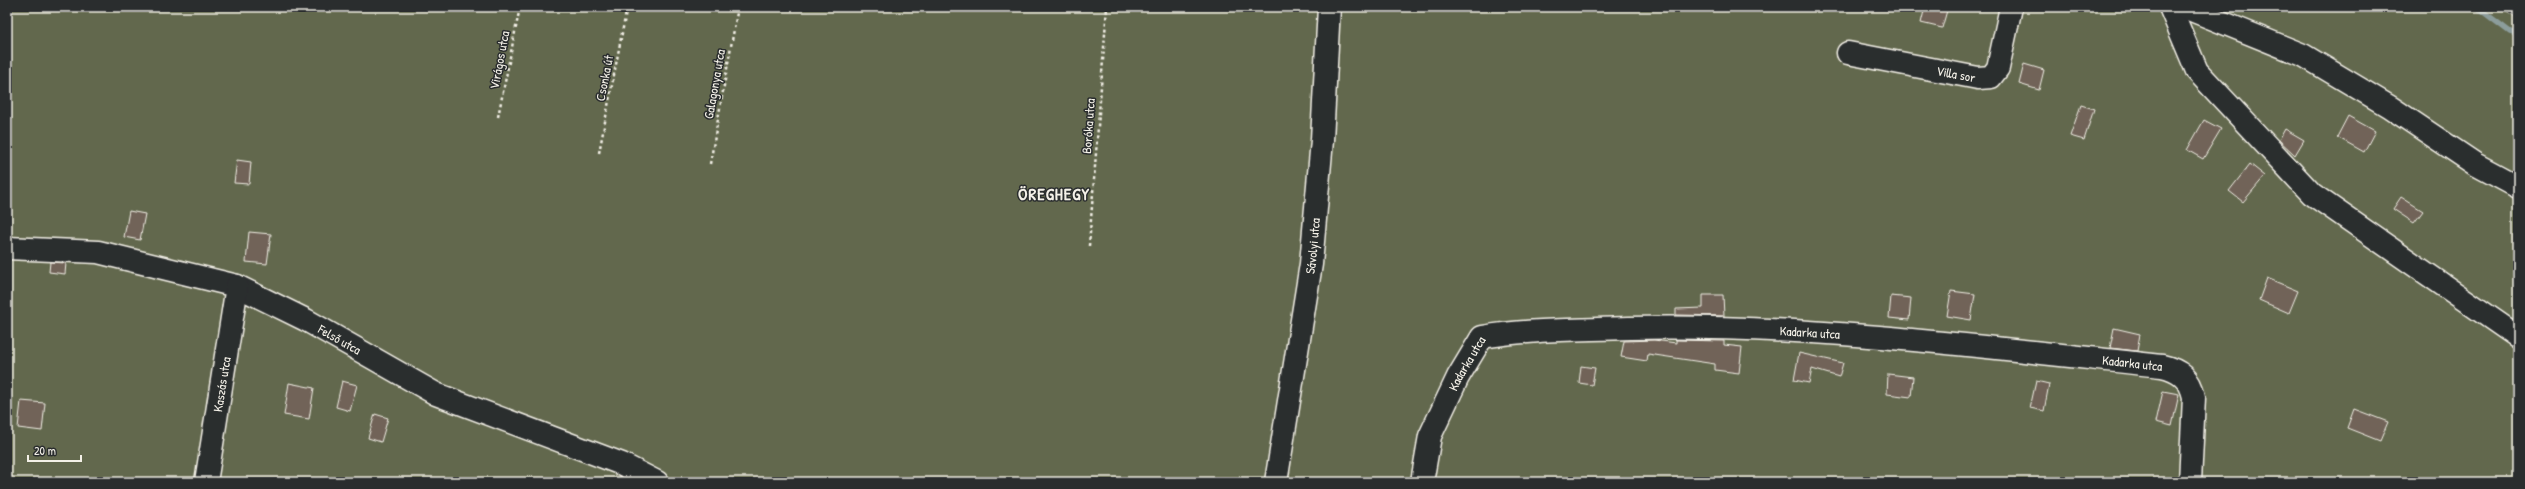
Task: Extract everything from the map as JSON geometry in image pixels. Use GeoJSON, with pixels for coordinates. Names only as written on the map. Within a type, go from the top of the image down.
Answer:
{"type":"FeatureCollection","features":[{"type":"Feature","properties":{"kind":"street","name":"Sávolyi utca"},"geometry":{"type":"LineString","coordinates":[[1276,482],[1311,264],[1322,140],[1329,7]]}},
{"type":"Feature","properties":{"kind":"street","name":"Villa sor"},"geometry":{"type":"LineString","coordinates":[[1848,53],[1978,78],[1991,77],[1998,68],[2011,7]]}},
{"type":"Feature","properties":{"kind":"street"},"geometry":{"type":"LineString","coordinates":[[2170,7],[2197,71],[2312,194],[2518,337]]}},
{"type":"Feature","properties":{"kind":"street"},"geometry":{"type":"LineString","coordinates":[[2184,7],[2303,55],[2390,107],[2475,164],[2518,187]]}},
{"type":"Feature","properties":{"kind":"street","name":"Felső utca"},"geometry":{"type":"LineString","coordinates":[[7,248],[98,252],[237,286],[306,320],[436,394],[622,464],[657,482]]}},
{"type":"Feature","properties":{"kind":"street","name":"Kaszás utca"},"geometry":{"type":"LineString","coordinates":[[206,482],[237,286]]}},
{"type":"Feature","properties":{"kind":"street","name":"Kadarka utca"},"geometry":{"type":"LineString","coordinates":[[1422,482],[1430,436],[1458,377],[1482,337],[1516,331],[1708,326],[1908,339],[2162,366],[2176,369],[2192,386],[2194,397],[2190,482]]}},
{"type":"Feature","properties":{"kind":"path","name":"Virágos utca"},"geometry":{"type":"LineString","coordinates":[[498,117],[520,7]]}},
{"type":"Feature","properties":{"kind":"path","name":"Csonka út"},"geometry":{"type":"LineString","coordinates":[[599,153],[627,7]]}},
{"type":"Feature","properties":{"kind":"path","name":"Galagonya utca"},"geometry":{"type":"LineString","coordinates":[[710,164],[738,7]]}},
{"type":"Feature","properties":{"kind":"path","name":"Boróka utca"},"geometry":{"type":"LineString","coordinates":[[1089,246],[1107,7]]}},
{"type":"Feature","properties":{"kind":"green space"},"geometry":{"type":"Polygon","coordinates":[[[7,7],[2499,7],[2518,20],[2518,482],[7,482],[7,7]]]}},
{"type":"Feature","properties":{"kind":"building"},"geometry":{"type":"Polygon","coordinates":[[[1925,7],[1948,7],[1942,28],[1921,23],[1925,7]]]}},
{"type":"Feature","properties":{"kind":"building"},"geometry":{"type":"Polygon","coordinates":[[[2024,64],[2044,70],[2039,90],[2019,84],[2024,64]]]}},
{"type":"Feature","properties":{"kind":"building"},"geometry":{"type":"Polygon","coordinates":[[[2081,105],[2094,109],[2084,140],[2070,136],[2081,105]]]}},
{"type":"Feature","properties":{"kind":"building"},"geometry":{"type":"Polygon","coordinates":[[[2348,116],[2375,131],[2364,152],[2337,137],[2348,116]]]}},
{"type":"Feature","properties":{"kind":"building"},"geometry":{"type":"Polygon","coordinates":[[[2204,120],[2221,129],[2203,159],[2187,150],[2204,120]]]}},
{"type":"Feature","properties":{"kind":"building"},"geometry":{"type":"Polygon","coordinates":[[[2285,129],[2304,140],[2295,155],[2279,140],[2285,129]]]}},
{"type":"Feature","properties":{"kind":"building"},"geometry":{"type":"Polygon","coordinates":[[[237,160],[251,162],[249,184],[234,183],[237,160]]]}},
{"type":"Feature","properties":{"kind":"building"},"geometry":{"type":"Polygon","coordinates":[[[2250,164],[2265,176],[2243,202],[2229,191],[2250,164]]]}},
{"type":"Feature","properties":{"kind":"building"},"geometry":{"type":"Polygon","coordinates":[[[2401,197],[2423,211],[2414,223],[2393,209],[2401,197]]]}},
{"type":"Feature","properties":{"kind":"building"},"geometry":{"type":"Polygon","coordinates":[[[129,211],[145,214],[140,240],[124,237],[129,211]]]}},
{"type":"Feature","properties":{"kind":"building"},"geometry":{"type":"Polygon","coordinates":[[[249,232],[271,234],[267,264],[246,262],[249,232]]]}},
{"type":"Feature","properties":{"kind":"building"},"geometry":{"type":"Polygon","coordinates":[[[50,262],[66,263],[65,274],[49,272],[50,262]]]}},
{"type":"Feature","properties":{"kind":"building"},"geometry":{"type":"Polygon","coordinates":[[[2267,278],[2298,291],[2289,313],[2259,300],[2267,278]]]}},
{"type":"Feature","properties":{"kind":"building"},"geometry":{"type":"Polygon","coordinates":[[[1951,291],[1975,294],[1971,320],[1947,316],[1951,291]]]}},
{"type":"Feature","properties":{"kind":"building"},"geometry":{"type":"Polygon","coordinates":[[[1703,295],[1723,295],[1724,316],[1676,315],[1676,309],[1703,308],[1703,295]]]}},
{"type":"Feature","properties":{"kind":"building"},"geometry":{"type":"Polygon","coordinates":[[[1891,296],[1911,298],[1909,320],[1889,318],[1891,296]]]}},
{"type":"Feature","properties":{"kind":"building"},"geometry":{"type":"Polygon","coordinates":[[[2114,328],[2140,334],[2137,351],[2110,348],[2114,328]]]}},
{"type":"Feature","properties":{"kind":"building"},"geometry":{"type":"Polygon","coordinates":[[[1654,340],[1676,343],[1676,340],[1724,341],[1724,345],[1742,347],[1739,373],[1715,370],[1715,364],[1648,354],[1647,361],[1621,357],[1624,341],[1654,340]]]}},
{"type":"Feature","properties":{"kind":"building"},"geometry":{"type":"Polygon","coordinates":[[[1799,353],[1843,363],[1839,377],[1812,369],[1809,383],[1794,380],[1799,353]]]}},
{"type":"Feature","properties":{"kind":"building"},"geometry":{"type":"Polygon","coordinates":[[[1581,366],[1595,368],[1592,385],[1579,383],[1581,366]]]}},
{"type":"Feature","properties":{"kind":"building"},"geometry":{"type":"Polygon","coordinates":[[[1888,374],[1913,377],[1911,397],[1887,394],[1888,374]]]}},
{"type":"Feature","properties":{"kind":"building"},"geometry":{"type":"Polygon","coordinates":[[[342,381],[357,385],[350,411],[336,407],[342,381]]]}},
{"type":"Feature","properties":{"kind":"building"},"geometry":{"type":"Polygon","coordinates":[[[2036,381],[2049,384],[2044,411],[2030,408],[2036,381]]]}},
{"type":"Feature","properties":{"kind":"building"},"geometry":{"type":"Polygon","coordinates":[[[289,383],[314,388],[309,419],[284,415],[289,383]]]}},
{"type":"Feature","properties":{"kind":"building"},"geometry":{"type":"Polygon","coordinates":[[[2163,391],[2179,394],[2172,426],[2156,422],[2163,391]]]}},
{"type":"Feature","properties":{"kind":"building"},"geometry":{"type":"Polygon","coordinates":[[[21,401],[45,403],[42,431],[18,428],[21,401]]]}},
{"type":"Feature","properties":{"kind":"building"},"geometry":{"type":"Polygon","coordinates":[[[2354,409],[2388,422],[2380,441],[2347,428],[2354,409]]]}},
{"type":"Feature","properties":{"kind":"building"},"geometry":{"type":"Polygon","coordinates":[[[375,414],[388,418],[381,442],[368,438],[375,414]]]}},
{"type":"Feature","properties":{"kind":"waterway"},"geometry":{"type":"LineString","coordinates":[[2477,7],[2510,32],[2518,34]]}},
{"type":"Feature","properties":{"kind":"district","name":"ÖREGHEGY"},"geometry":{"type":"Point","coordinates":[1054,194]}}]}
